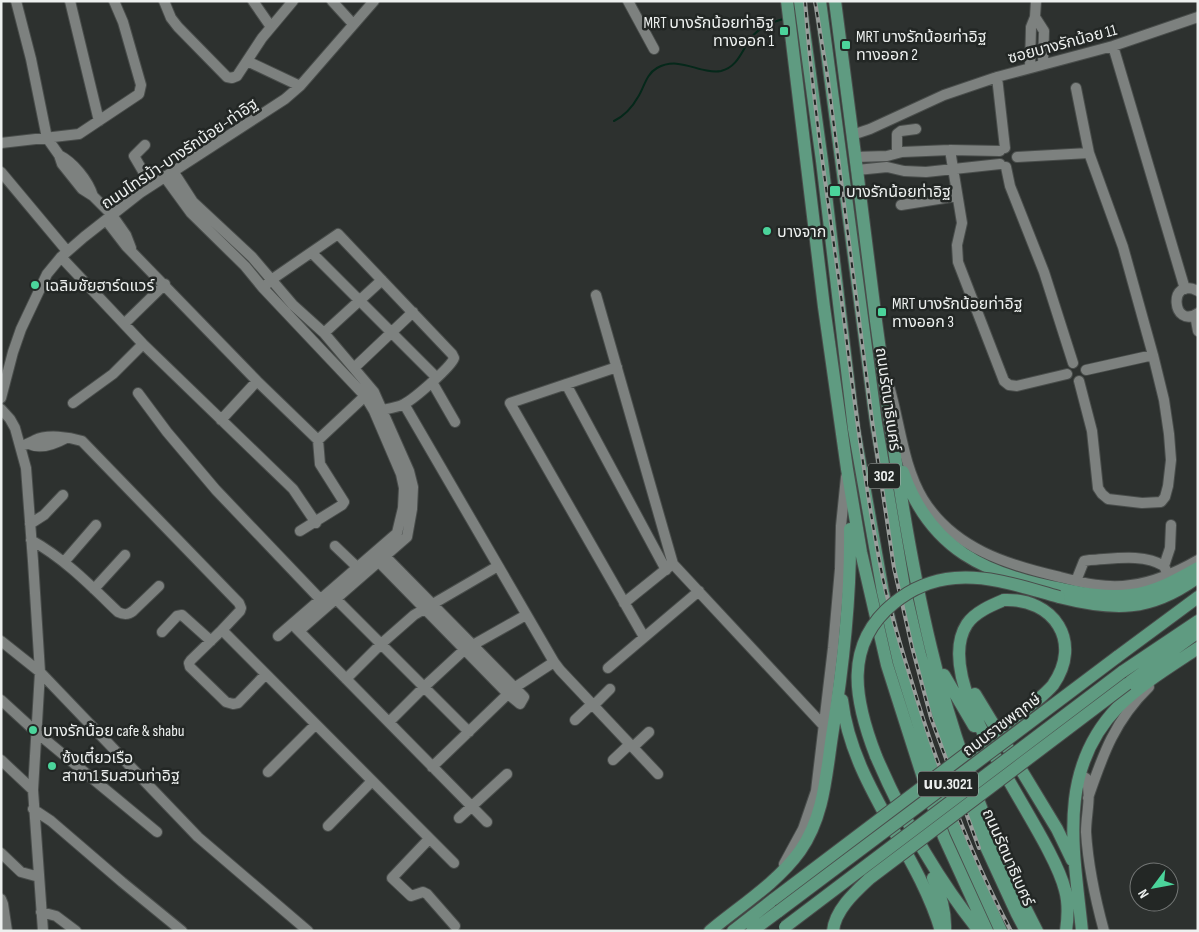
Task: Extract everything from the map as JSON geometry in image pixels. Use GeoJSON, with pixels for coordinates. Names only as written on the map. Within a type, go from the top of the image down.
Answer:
{"type":"FeatureCollection","features":[{"type":"Feature","properties":{"kind":"main road","name":"302"},"geometry":{"type":"LineString","coordinates":[[786,1],[846,469],[861,552],[887,665],[911,743],[944,837],[987,931]]}},
{"type":"Feature","properties":{"kind":"main road","name":"302"},"geometry":{"type":"LineString","coordinates":[[800,1],[854,429],[883,592],[899,662],[935,776],[956,832],[1001,931]]}},
{"type":"Feature","properties":{"kind":"main road","name":"ถนนรัตนาธิเบศร์"},"geometry":{"type":"LineString","coordinates":[[820,1],[884,478],[904,586],[920,655],[943,732],[975,823],[1026,931]]}},
{"type":"Feature","properties":{"kind":"main road","name":"ถนนรัตนาธิเบศร์"},"geometry":{"type":"LineString","coordinates":[[835,1],[890,429],[915,578],[931,650],[966,766],[1003,858],[1037,931]]}},
{"type":"Feature","properties":{"kind":"main road"},"geometry":{"type":"LineString","coordinates":[[842,168],[876,316]]}},
{"type":"Feature","properties":{"kind":"main road"},"geometry":{"type":"LineString","coordinates":[[824,307],[828,211]]}},
{"type":"Feature","properties":{"kind":"main road"},"geometry":{"type":"LineString","coordinates":[[890,429],[907,484],[927,520],[951,546],[1001,573],[1039,585],[1082,593],[1112,596],[1131,595],[1154,589],[1177,580],[1198,568]]}},
{"type":"Feature","properties":{"kind":"main road"},"geometry":{"type":"LineString","coordinates":[[710,931],[786,868],[800,850],[817,816],[825,792],[840,682],[848,598],[850,491]]}},
{"type":"Feature","properties":{"kind":"main road"},"geometry":{"type":"LineString","coordinates":[[979,931],[949,892],[913,833],[889,787],[876,756],[860,711],[857,689],[857,668],[866,636],[891,605],[912,590],[924,584],[940,580],[957,578],[993,580],[1100,606],[1140,605],[1175,592],[1198,577]]}},
{"type":"Feature","properties":{"kind":"main road","name":"ถนนราชพฤกษ์"},"geometry":{"type":"LineString","coordinates":[[752,931],[777,905],[1198,597]]}},
{"type":"Feature","properties":{"kind":"main road"},"geometry":{"type":"LineString","coordinates":[[732,931],[777,905],[1036,701],[1053,685],[1064,659],[1066,644],[1061,630],[1054,618],[1041,608],[1030,602],[1018,600],[1004,600],[978,613],[967,624],[958,650],[962,682],[989,745],[1003,771]]}},
{"type":"Feature","properties":{"kind":"main road","name":"ถนนราชพฤกษ์"},"geometry":{"type":"LineString","coordinates":[[782,929],[1124,678],[1198,621]]}},
{"type":"Feature","properties":{"kind":"main road"},"geometry":{"type":"LineString","coordinates":[[833,931],[839,913],[855,892],[869,879],[1124,678],[1198,632]]}},
{"type":"Feature","properties":{"kind":"main road"},"geometry":{"type":"LineString","coordinates":[[1082,931],[1075,868],[1074,825],[1076,788],[1081,768],[1099,732],[1119,707],[1137,691],[1198,648]]}},
{"type":"Feature","properties":{"kind":"main road"},"geometry":{"type":"LineString","coordinates":[[931,650],[956,698],[1041,835],[1065,889],[1069,911],[1066,931]]}},
{"type":"Feature","properties":{"kind":"main road"},"geometry":{"type":"LineString","coordinates":[[958,650],[971,688],[1057,830],[1075,868]]}},
{"type":"Feature","properties":{"kind":"main road"},"geometry":{"type":"LineString","coordinates":[[840,682],[845,722],[858,762],[920,878],[941,931]]}},
{"type":"Feature","properties":{"kind":"main road"},"geometry":{"type":"LineString","coordinates":[[911,743],[956,832]]}},
{"type":"Feature","properties":{"kind":"main road"},"geometry":{"type":"LineString","coordinates":[[913,833],[942,900],[945,931]]}},
{"type":"Feature","properties":{"kind":"street"},"geometry":{"type":"LineString","coordinates":[[16,1],[31,58],[47,138],[59,155],[68,160],[88,185],[92,196],[130,241],[132,251],[257,381],[318,440],[320,464],[344,502],[316,523],[300,531]]}},
{"type":"Feature","properties":{"kind":"street"},"geometry":{"type":"LineString","coordinates":[[70,1],[99,122]]}},
{"type":"Feature","properties":{"kind":"street"},"geometry":{"type":"LineString","coordinates":[[1,143],[79,134],[99,122],[141,91],[141,85],[123,22],[114,1]]}},
{"type":"Feature","properties":{"kind":"street"},"geometry":{"type":"LineString","coordinates":[[164,1],[171,18],[178,27],[227,77],[232,78],[235,77],[271,27],[293,1]]}},
{"type":"Feature","properties":{"kind":"street"},"geometry":{"type":"LineString","coordinates":[[253,1],[271,27]]}},
{"type":"Feature","properties":{"kind":"street"},"geometry":{"type":"LineString","coordinates":[[332,1],[353,24]]}},
{"type":"Feature","properties":{"kind":"street","name":"ถนนไทรม้า-บางรักน้อย-ท่าอิฐ"},"geometry":{"type":"LineString","coordinates":[[1,398],[20,329],[47,274],[64,254],[152,185],[272,108],[300,86],[374,1]]}},
{"type":"Feature","properties":{"kind":"street"},"geometry":{"type":"LineString","coordinates":[[628,1],[654,49]]}},
{"type":"Feature","properties":{"kind":"street"},"geometry":{"type":"LineString","coordinates":[[1030,67],[1031,27],[1035,17],[1036,1]]}},
{"type":"Feature","properties":{"kind":"street"},"geometry":{"type":"LineString","coordinates":[[1035,17],[1044,31],[1043,64]]}},
{"type":"Feature","properties":{"kind":"street","name":"ซอยบางรักน้อย 11"},"geometry":{"type":"LineString","coordinates":[[852,135],[870,129],[944,95],[1030,67],[1113,46],[1198,17]]}},
{"type":"Feature","properties":{"kind":"street"},"geometry":{"type":"LineString","coordinates":[[1113,46],[1185,289]]}},
{"type":"Feature","properties":{"kind":"street"},"geometry":{"type":"LineString","coordinates":[[247,61],[300,86]]}},
{"type":"Feature","properties":{"kind":"street"},"geometry":{"type":"LineString","coordinates":[[997,77],[1002,150],[998,158],[1003,166],[1044,272],[1073,363]]}},
{"type":"Feature","properties":{"kind":"street"},"geometry":{"type":"LineString","coordinates":[[1076,88],[1089,153],[1123,247],[1164,400],[1169,434],[1170,460],[1168,486],[1165,497],[1160,502],[1152,504],[1108,499],[1098,488],[1090,419],[1080,381]]}},
{"type":"Feature","properties":{"kind":"street"},"geometry":{"type":"LineString","coordinates":[[897,153],[897,134],[902,131],[916,129]]}},
{"type":"Feature","properties":{"kind":"street"},"geometry":{"type":"LineString","coordinates":[[145,145],[134,156],[152,185]]}},
{"type":"Feature","properties":{"kind":"street"},"geometry":{"type":"LineString","coordinates":[[950,150],[962,223],[957,245],[958,262],[1004,381],[1009,385],[1017,386],[1067,374]]}},
{"type":"Feature","properties":{"kind":"street"},"geometry":{"type":"LineString","coordinates":[[856,163],[897,153],[950,150],[1013,150],[1017,157]]}},
{"type":"Feature","properties":{"kind":"street"},"geometry":{"type":"LineString","coordinates":[[1017,157],[1089,153]]}},
{"type":"Feature","properties":{"kind":"street"},"geometry":{"type":"LineString","coordinates":[[856,163],[887,167],[904,172],[926,172],[952,168],[1013,166],[1017,157]]}},
{"type":"Feature","properties":{"kind":"street"},"geometry":{"type":"LineString","coordinates":[[1,172],[64,254],[71,266],[143,344],[293,489],[316,523]]}},
{"type":"Feature","properties":{"kind":"street"},"geometry":{"type":"LineString","coordinates":[[169,174],[193,202],[230,234],[252,257],[293,304],[324,334],[374,392],[378,410],[409,471],[413,487],[412,509],[406,537],[402,543],[357,567],[299,632]]}},
{"type":"Feature","properties":{"kind":"street"},"geometry":{"type":"LineString","coordinates":[[169,174],[187,209],[240,260],[378,410]]}},
{"type":"Feature","properties":{"kind":"street"},"geometry":{"type":"LineString","coordinates":[[901,205],[957,196]]}},
{"type":"Feature","properties":{"kind":"street"},"geometry":{"type":"LineString","coordinates":[[264,288],[271,280],[338,234],[452,354],[454,358],[452,363],[404,404],[378,410]]}},
{"type":"Feature","properties":{"kind":"street"},"geometry":{"type":"LineString","coordinates":[[312,253],[391,332],[434,380],[455,422]]}},
{"type":"Feature","properties":{"kind":"street"},"geometry":{"type":"LineString","coordinates":[[324,334],[382,280]]}},
{"type":"Feature","properties":{"kind":"street"},"geometry":{"type":"LineString","coordinates":[[124,324],[165,284]]}},
{"type":"Feature","properties":{"kind":"street"},"geometry":{"type":"LineString","coordinates":[[1198,291],[1192,288],[1185,289],[1179,293],[1176,299],[1176,307],[1180,313],[1187,316],[1196,314],[1198,331]]}},
{"type":"Feature","properties":{"kind":"street"},"geometry":{"type":"LineString","coordinates":[[596,294],[669,567]]}},
{"type":"Feature","properties":{"kind":"street"},"geometry":{"type":"LineString","coordinates":[[354,368],[413,312]]}},
{"type":"Feature","properties":{"kind":"street"},"geometry":{"type":"LineString","coordinates":[[73,403],[113,374],[143,344]]}},
{"type":"Feature","properties":{"kind":"street"},"geometry":{"type":"LineString","coordinates":[[1086,370],[1153,355]]}},
{"type":"Feature","properties":{"kind":"street"},"geometry":{"type":"LineString","coordinates":[[881,357],[909,464],[922,498],[932,511],[963,542],[978,551],[1022,568],[1091,585],[1130,586],[1166,570],[1198,560]]}},
{"type":"Feature","properties":{"kind":"street"},"geometry":{"type":"LineString","coordinates":[[1067,374],[1073,381],[1080,381],[1085,377],[1086,370],[1082,364],[1073,363]]}},
{"type":"Feature","properties":{"kind":"street"},"geometry":{"type":"LineString","coordinates":[[1067,374],[1068,368],[1073,363]]}},
{"type":"Feature","properties":{"kind":"street"},"geometry":{"type":"LineString","coordinates":[[617,367],[510,403],[644,637]]}},
{"type":"Feature","properties":{"kind":"street"},"geometry":{"type":"LineString","coordinates":[[222,420],[257,381]]}},
{"type":"Feature","properties":{"kind":"street"},"geometry":{"type":"LineString","coordinates":[[566,384],[669,567],[699,591],[823,725]]}},
{"type":"Feature","properties":{"kind":"street"},"geometry":{"type":"LineString","coordinates":[[138,393],[167,432],[216,490],[320,599]]}},
{"type":"Feature","properties":{"kind":"street"},"geometry":{"type":"LineString","coordinates":[[318,440],[365,396]]}},
{"type":"Feature","properties":{"kind":"street"},"geometry":{"type":"LineString","coordinates":[[404,404],[554,662],[658,774]]}},
{"type":"Feature","properties":{"kind":"street"},"geometry":{"type":"LineString","coordinates":[[1,409],[10,419],[25,445],[32,540],[40,672],[33,790],[43,931],[39,931]]}},
{"type":"Feature","properties":{"kind":"street"},"geometry":{"type":"LineString","coordinates":[[25,445],[35,440],[57,436],[82,441],[239,603],[240,612],[189,663],[190,667],[226,702],[238,703],[265,675]]}},
{"type":"Feature","properties":{"kind":"street"},"geometry":{"type":"LineString","coordinates":[[758,892],[787,860],[803,830],[816,791],[833,648],[846,469]]}},
{"type":"Feature","properties":{"kind":"street"},"geometry":{"type":"LineString","coordinates":[[30,524],[44,515],[63,495]]}},
{"type":"Feature","properties":{"kind":"street"},"geometry":{"type":"LineString","coordinates":[[64,562],[96,525]]}},
{"type":"Feature","properties":{"kind":"street"},"geometry":{"type":"LineString","coordinates":[[1166,570],[1170,548],[1171,525]]}},
{"type":"Feature","properties":{"kind":"street"},"geometry":{"type":"LineString","coordinates":[[32,540],[64,562],[118,612],[130,614],[159,586]]}},
{"type":"Feature","properties":{"kind":"street"},"geometry":{"type":"LineString","coordinates":[[335,546],[357,567]]}},
{"type":"Feature","properties":{"kind":"street"},"geometry":{"type":"LineString","coordinates":[[94,589],[125,555]]}},
{"type":"Feature","properties":{"kind":"street"},"geometry":{"type":"LineString","coordinates":[[278,636],[320,599],[332,596],[378,555]]}},
{"type":"Feature","properties":{"kind":"street"},"geometry":{"type":"LineString","coordinates":[[378,555],[511,691]]}},
{"type":"Feature","properties":{"kind":"street"},"geometry":{"type":"LineString","coordinates":[[1076,581],[1084,561],[1136,558],[1153,561],[1166,570]]}},
{"type":"Feature","properties":{"kind":"street"},"geometry":{"type":"LineString","coordinates":[[346,679],[381,644],[427,606],[498,566]]}},
{"type":"Feature","properties":{"kind":"street"},"geometry":{"type":"LineString","coordinates":[[624,603],[669,567]]}},
{"type":"Feature","properties":{"kind":"street"},"geometry":{"type":"LineString","coordinates":[[608,668],[699,591]]}},
{"type":"Feature","properties":{"kind":"street"},"geometry":{"type":"LineString","coordinates":[[332,596],[469,732]]}},
{"type":"Feature","properties":{"kind":"street"},"geometry":{"type":"LineString","coordinates":[[162,632],[177,616],[182,615],[210,641]]}},
{"type":"Feature","properties":{"kind":"street"},"geometry":{"type":"LineString","coordinates":[[388,722],[468,648],[526,615]]}},
{"type":"Feature","properties":{"kind":"street"},"geometry":{"type":"LineString","coordinates":[[291,624],[486,822]]}},
{"type":"Feature","properties":{"kind":"street"},"geometry":{"type":"LineString","coordinates":[[222,630],[454,863]]}},
{"type":"Feature","properties":{"kind":"street"},"geometry":{"type":"LineString","coordinates":[[1,641],[40,672],[198,837],[308,931]]}},
{"type":"Feature","properties":{"kind":"street"},"geometry":{"type":"LineString","coordinates":[[432,767],[511,691],[554,662]]}},
{"type":"Feature","properties":{"kind":"street"},"geometry":{"type":"LineString","coordinates":[[1088,798],[1108,745],[1120,721],[1138,698],[1176,663]]}},
{"type":"Feature","properties":{"kind":"street"},"geometry":{"type":"LineString","coordinates":[[575,720],[610,689]]}},
{"type":"Feature","properties":{"kind":"street"},"geometry":{"type":"LineString","coordinates":[[1,700],[36,732],[157,832]]}},
{"type":"Feature","properties":{"kind":"street"},"geometry":{"type":"LineString","coordinates":[[268,772],[315,725]]}},
{"type":"Feature","properties":{"kind":"street"},"geometry":{"type":"LineString","coordinates":[[613,760],[648,732]]}},
{"type":"Feature","properties":{"kind":"street"},"geometry":{"type":"LineString","coordinates":[[3,766],[33,790]]}},
{"type":"Feature","properties":{"kind":"street"},"geometry":{"type":"LineString","coordinates":[[459,818],[507,774]]}},
{"type":"Feature","properties":{"kind":"street"},"geometry":{"type":"LineString","coordinates":[[1079,775],[1086,778],[1089,785],[1086,829],[1088,852],[1104,931]]}},
{"type":"Feature","properties":{"kind":"street"},"geometry":{"type":"LineString","coordinates":[[328,826],[372,781]]}},
{"type":"Feature","properties":{"kind":"street"},"geometry":{"type":"LineString","coordinates":[[33,809],[51,821],[182,931]]}},
{"type":"Feature","properties":{"kind":"street"},"geometry":{"type":"LineString","coordinates":[[429,839],[392,878],[411,896],[423,892],[427,894],[455,926]]}},
{"type":"Feature","properties":{"kind":"street"},"geometry":{"type":"LineString","coordinates":[[1,852],[21,872],[39,877]]}},
{"type":"Feature","properties":{"kind":"street"},"geometry":{"type":"LineString","coordinates":[[1,899],[7,931]]}},
{"type":"Feature","properties":{"kind":"street"},"geometry":{"type":"LineString","coordinates":[[1080,915],[1098,908]]}},
{"type":"Feature","properties":{"kind":"street"},"geometry":{"type":"LineString","coordinates":[[41,912],[56,916],[76,931]]}},
{"type":"Feature","properties":{"kind":"waterway"},"geometry":{"type":"LineString","coordinates":[[614,121],[631,107],[648,77],[657,68],[665,65],[682,64],[713,71],[727,69],[736,62],[757,32],[784,19]]}},
{"type":"Feature","properties":{"kind":"railway"},"geometry":{"type":"LineString","coordinates":[[805,1],[816,109],[858,429],[884,582],[902,650],[942,774],[967,838],[1011,931]]}},
{"type":"Feature","properties":{"kind":"railway"},"geometry":{"type":"LineString","coordinates":[[815,1],[828,80],[872,420],[894,568],[931,718],[979,848]]}},
{"type":"Feature","properties":{"kind":"place","name":"MRT บางรักน้อยท่าอิฐ ทางออก 1"},"geometry":{"type":"Point","coordinates":[784,31]}},
{"type":"Feature","properties":{"kind":"place","name":"MRT บางรักน้อยท่าอิฐ ทางออก 2"},"geometry":{"type":"Point","coordinates":[846,45]}},
{"type":"Feature","properties":{"kind":"place","name":"บางรักน้อยท่าอิฐ"},"geometry":{"type":"Point","coordinates":[835,191]}},
{"type":"Feature","properties":{"kind":"place","name":"บางจาก"},"geometry":{"type":"Point","coordinates":[767,231]}},
{"type":"Feature","properties":{"kind":"place","name":"เฉลิมชัยฮาร์ดแวร์"},"geometry":{"type":"Point","coordinates":[35,285]}},
{"type":"Feature","properties":{"kind":"place","name":"MRT บางรักน้อยท่าอิฐ ทางออก 3"},"geometry":{"type":"Point","coordinates":[882,312]}},
{"type":"Feature","properties":{"kind":"place","name":"บางรักน้อย cafe & shabu"},"geometry":{"type":"Point","coordinates":[33,730]}},
{"type":"Feature","properties":{"kind":"place","name":"ซ้งเตี๋ยวเรือ สาขา1 ริมสวนท่าอิฐ"},"geometry":{"type":"Point","coordinates":[52,766]}}]}
